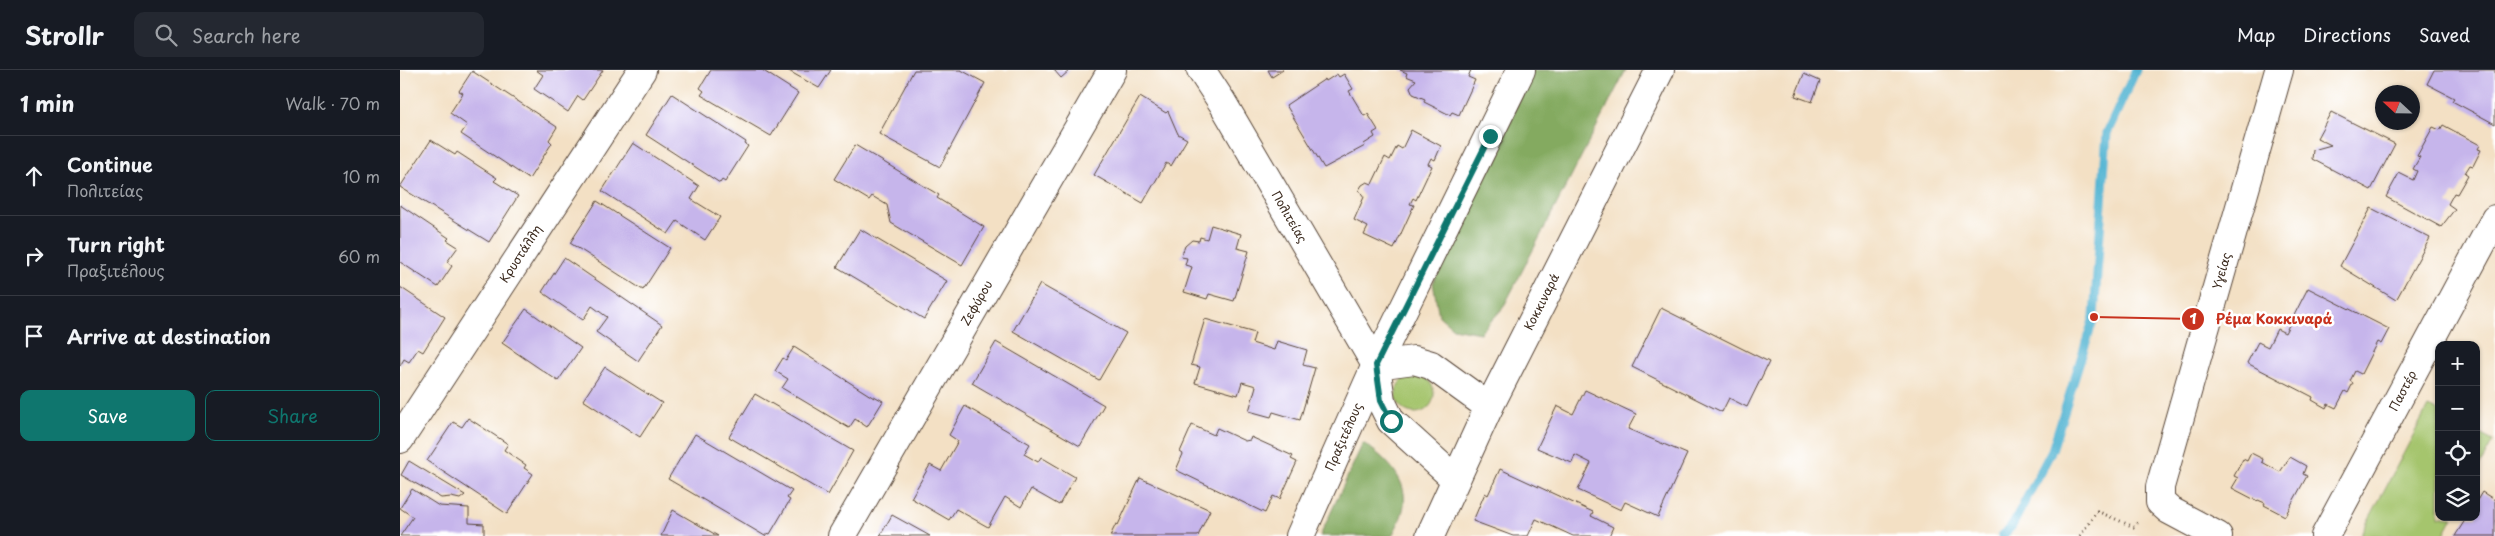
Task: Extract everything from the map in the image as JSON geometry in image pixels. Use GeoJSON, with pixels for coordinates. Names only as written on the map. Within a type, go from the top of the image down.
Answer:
{"type":"FeatureCollection","features":[{"type":"Feature","properties":{"kind":"street","name":"Κρυστάλλη"},"geometry":{"type":"LineString","coordinates":[[400,438],[642,70]]}},
{"type":"Feature","properties":{"kind":"street","name":"Ζεφύρου"},"geometry":{"type":"LineString","coordinates":[[842,536],[1112,70]]}},
{"type":"Feature","properties":{"kind":"street","name":"Πολιτείας"},"geometry":{"type":"LineString","coordinates":[[1201,70],[1222,102],[1376,365],[1381,401],[1391,421],[1455,479]]}},
{"type":"Feature","properties":{"kind":"street","name":"Πραξιτέλους"},"geometry":{"type":"LineString","coordinates":[[1300,536],[1376,365],[1521,70]]}},
{"type":"Feature","properties":{"kind":"street","name":"Κοκκιναρά"},"geometry":{"type":"LineString","coordinates":[[1430,536],[1489,407],[1660,70]]}},
{"type":"Feature","properties":{"kind":"street","name":"Υγείας"},"geometry":{"type":"LineString","coordinates":[[2218,536],[2169,510],[2160,502],[2160,487],[2279,70]]}},
{"type":"Feature","properties":{"kind":"street","name":"Παστέρ"},"geometry":{"type":"LineString","coordinates":[[2325,536],[2495,219]]}},
{"type":"Feature","properties":{"kind":"street"},"geometry":{"type":"LineString","coordinates":[[1376,365],[1414,360],[1431,365],[1489,407]]}},
{"type":"Feature","properties":{"kind":"path"},"geometry":{"type":"LineString","coordinates":[[2080,536],[2097,511],[2134,527]]}},
{"type":"Feature","properties":{"kind":"green space"},"geometry":{"type":"Polygon","coordinates":[[[1533,70],[1626,70],[1503,308],[1480,333],[1453,328],[1439,316],[1433,283],[1447,249],[1533,70]]]}},
{"type":"Feature","properties":{"kind":"green space"},"geometry":{"type":"Polygon","coordinates":[[[1415,375],[1429,380],[1434,394],[1429,408],[1415,413],[1401,408],[1396,394],[1401,380],[1415,375]]]}},
{"type":"Feature","properties":{"kind":"green space"},"geometry":{"type":"Polygon","coordinates":[[[2428,407],[2435,410],[2435,521],[2451,521],[2443,536],[2360,536],[2428,407]]]}},
{"type":"Feature","properties":{"kind":"green space"},"geometry":{"type":"Polygon","coordinates":[[[2480,434],[2493,441],[2480,465],[2480,434]]]}},
{"type":"Feature","properties":{"kind":"green space"},"geometry":{"type":"Polygon","coordinates":[[[1363,443],[1380,455],[1394,471],[1403,489],[1403,510],[1392,536],[1320,536],[1363,443]]]}},
{"type":"Feature","properties":{"kind":"building"},"geometry":{"type":"Polygon","coordinates":[[[536,70],[603,70],[583,100],[578,96],[568,112],[534,89],[543,75],[536,70]]]}},
{"type":"Feature","properties":{"kind":"building"},"geometry":{"type":"Polygon","coordinates":[[[711,70],[762,70],[798,93],[771,136],[701,95],[704,91],[700,88],[711,70]]]}},
{"type":"Feature","properties":{"kind":"building"},"geometry":{"type":"Polygon","coordinates":[[[787,70],[831,70],[819,88],[787,70]]]}},
{"type":"Feature","properties":{"kind":"building"},"geometry":{"type":"Polygon","coordinates":[[[914,70],[961,70],[985,83],[940,167],[879,134],[914,70]]]}},
{"type":"Feature","properties":{"kind":"building"},"geometry":{"type":"Polygon","coordinates":[[[1054,70],[1070,70],[1061,78],[1054,70]]]}},
{"type":"Feature","properties":{"kind":"building"},"geometry":{"type":"Polygon","coordinates":[[[1268,70],[1283,70],[1272,77],[1268,70]]]}},
{"type":"Feature","properties":{"kind":"building"},"geometry":{"type":"Polygon","coordinates":[[[1400,70],[1471,70],[1468,77],[1475,80],[1459,115],[1452,112],[1450,115],[1424,102],[1425,99],[1413,94],[1410,87],[1416,80],[1406,76],[1407,73],[1400,70]]]}},
{"type":"Feature","properties":{"kind":"building"},"geometry":{"type":"Polygon","coordinates":[[[2434,70],[2495,70],[2495,124],[2452,101],[2454,98],[2427,84],[2434,70]]]}},
{"type":"Feature","properties":{"kind":"building"},"geometry":{"type":"Polygon","coordinates":[[[472,71],[557,127],[549,140],[552,143],[529,179],[461,134],[467,125],[450,113],[463,93],[459,91],[472,71]]]}},
{"type":"Feature","properties":{"kind":"building"},"geometry":{"type":"Polygon","coordinates":[[[1337,74],[1339,77],[1344,74],[1353,89],[1349,91],[1364,116],[1368,114],[1378,130],[1373,133],[1375,137],[1364,144],[1365,146],[1324,168],[1286,105],[1325,79],[1326,81],[1337,74]]]}},
{"type":"Feature","properties":{"kind":"building"},"geometry":{"type":"Polygon","coordinates":[[[1804,74],[1820,81],[1812,102],[1795,96],[1804,74]]]}},
{"type":"Feature","properties":{"kind":"building"},"geometry":{"type":"Polygon","coordinates":[[[672,94],[746,142],[745,144],[748,146],[725,182],[722,180],[720,183],[646,135],[672,94]]]}},
{"type":"Feature","properties":{"kind":"building"},"geometry":{"type":"Polygon","coordinates":[[[1140,97],[1166,113],[1168,111],[1178,134],[1187,139],[1171,166],[1166,163],[1143,203],[1094,175],[1140,97]]]}},
{"type":"Feature","properties":{"kind":"building"},"geometry":{"type":"Polygon","coordinates":[[[2331,112],[2395,144],[2371,190],[2312,159],[2313,150],[2331,145],[2317,138],[2331,112]]]}},
{"type":"Feature","properties":{"kind":"building"},"geometry":{"type":"Polygon","coordinates":[[[2443,125],[2480,145],[2478,149],[2481,150],[2473,166],[2470,165],[2465,173],[2468,175],[2457,194],[2454,193],[2448,204],[2455,209],[2441,227],[2386,197],[2399,173],[2413,180],[2417,171],[2413,169],[2420,157],[2417,156],[2433,127],[2440,130],[2443,125]]]}},
{"type":"Feature","properties":{"kind":"building"},"geometry":{"type":"Polygon","coordinates":[[[1411,130],[1441,146],[1435,160],[1431,158],[1428,164],[1432,166],[1416,200],[1413,198],[1410,204],[1414,205],[1394,249],[1364,235],[1368,227],[1354,220],[1364,197],[1359,190],[1362,185],[1367,182],[1372,184],[1385,157],[1390,160],[1397,146],[1402,149],[1411,130]]]}},
{"type":"Feature","properties":{"kind":"building"},"geometry":{"type":"Polygon","coordinates":[[[431,140],[455,155],[457,152],[497,178],[494,181],[518,196],[489,242],[400,187],[431,140]]]}},
{"type":"Feature","properties":{"kind":"building"},"geometry":{"type":"Polygon","coordinates":[[[633,143],[699,186],[691,199],[720,217],[705,240],[677,221],[668,234],[602,191],[633,143]]]}},
{"type":"Feature","properties":{"kind":"building"},"geometry":{"type":"Polygon","coordinates":[[[855,145],[939,195],[937,198],[984,227],[962,265],[891,223],[887,205],[872,196],[869,200],[834,179],[855,145]]]}},
{"type":"Feature","properties":{"kind":"building"},"geometry":{"type":"Polygon","coordinates":[[[597,201],[670,248],[643,290],[570,243],[597,201]]]}},
{"type":"Feature","properties":{"kind":"building"},"geometry":{"type":"Polygon","coordinates":[[[400,205],[449,238],[447,240],[458,247],[447,262],[452,266],[438,287],[400,262],[400,205]]]}},
{"type":"Feature","properties":{"kind":"building"},"geometry":{"type":"Polygon","coordinates":[[[2371,208],[2430,238],[2396,300],[2340,266],[2371,208]]]}},
{"type":"Feature","properties":{"kind":"building"},"geometry":{"type":"Polygon","coordinates":[[[1211,225],[1241,234],[1237,248],[1249,251],[1234,301],[1209,294],[1207,299],[1184,292],[1192,267],[1185,265],[1187,258],[1181,257],[1185,246],[1192,240],[1199,241],[1200,237],[1207,239],[1211,225]]]}},
{"type":"Feature","properties":{"kind":"building"},"geometry":{"type":"Polygon","coordinates":[[[860,229],[947,281],[924,319],[837,267],[860,229]]]}},
{"type":"Feature","properties":{"kind":"building"},"geometry":{"type":"Polygon","coordinates":[[[564,258],[662,325],[638,361],[596,332],[607,317],[592,306],[583,320],[542,292],[564,258]]]}},
{"type":"Feature","properties":{"kind":"building"},"geometry":{"type":"Polygon","coordinates":[[[1040,284],[1126,333],[1099,380],[1013,331],[1040,284]]]}},
{"type":"Feature","properties":{"kind":"building"},"geometry":{"type":"Polygon","coordinates":[[[400,287],[445,317],[423,352],[418,349],[409,362],[404,359],[400,366],[400,287]]]}},
{"type":"Feature","properties":{"kind":"building"},"geometry":{"type":"Polygon","coordinates":[[[2308,288],[2389,329],[2381,344],[2377,342],[2361,374],[2355,371],[2350,381],[2353,383],[2348,393],[2345,391],[2336,408],[2328,404],[2326,408],[2312,400],[2313,397],[2247,363],[2258,342],[2268,347],[2277,329],[2285,333],[2308,288]]]}},
{"type":"Feature","properties":{"kind":"building"},"geometry":{"type":"Polygon","coordinates":[[[1661,308],[1769,362],[1747,407],[1729,398],[1722,412],[1632,367],[1661,308]]]}},
{"type":"Feature","properties":{"kind":"building"},"geometry":{"type":"Polygon","coordinates":[[[526,309],[581,348],[558,381],[502,343],[526,309]]]}},
{"type":"Feature","properties":{"kind":"building"},"geometry":{"type":"Polygon","coordinates":[[[1205,319],[1255,333],[1252,343],[1274,350],[1277,341],[1307,350],[1303,365],[1315,368],[1300,420],[1273,412],[1271,417],[1249,411],[1256,386],[1242,382],[1238,395],[1195,383],[1200,367],[1191,365],[1205,319]]]}},
{"type":"Feature","properties":{"kind":"building"},"geometry":{"type":"Polygon","coordinates":[[[996,342],[1104,405],[1080,446],[972,383],[996,342]]]}},
{"type":"Feature","properties":{"kind":"building"},"geometry":{"type":"Polygon","coordinates":[[[794,347],[874,398],[874,396],[883,401],[867,427],[855,419],[849,428],[782,388],[788,379],[775,371],[783,358],[786,360],[794,347]]]}},
{"type":"Feature","properties":{"kind":"building"},"geometry":{"type":"Polygon","coordinates":[[[605,367],[662,403],[640,437],[583,400],[605,367]]]}},
{"type":"Feature","properties":{"kind":"building"},"geometry":{"type":"Polygon","coordinates":[[[1585,390],[1636,414],[1628,429],[1687,454],[1658,517],[1625,502],[1621,510],[1578,490],[1591,463],[1575,455],[1572,463],[1537,448],[1557,406],[1573,414],[1585,390]]]}},
{"type":"Feature","properties":{"kind":"building"},"geometry":{"type":"Polygon","coordinates":[[[755,394],[853,451],[828,495],[729,437],[755,394]]]}},
{"type":"Feature","properties":{"kind":"building"},"geometry":{"type":"Polygon","coordinates":[[[965,406],[1030,444],[1024,454],[1038,462],[1041,457],[1075,477],[1059,505],[1031,489],[1021,507],[1005,497],[988,527],[956,509],[949,520],[911,498],[930,465],[941,471],[958,441],[949,435],[965,406]]]}},
{"type":"Feature","properties":{"kind":"building"},"geometry":{"type":"Polygon","coordinates":[[[468,418],[508,444],[504,450],[526,465],[524,468],[533,474],[507,514],[427,461],[453,422],[462,427],[468,418]]]}},
{"type":"Feature","properties":{"kind":"building"},"geometry":{"type":"Polygon","coordinates":[[[1192,425],[1214,435],[1217,428],[1245,441],[1250,440],[1251,437],[1293,456],[1291,459],[1297,462],[1280,499],[1273,496],[1265,513],[1176,470],[1183,454],[1180,452],[1192,425]]]}},
{"type":"Feature","properties":{"kind":"building"},"geometry":{"type":"Polygon","coordinates":[[[695,434],[792,491],[787,498],[790,500],[770,534],[767,533],[765,536],[668,479],[695,434]]]}},
{"type":"Feature","properties":{"kind":"building"},"geometry":{"type":"Polygon","coordinates":[[[2251,453],[2263,459],[2262,462],[2280,472],[2290,457],[2306,466],[2303,474],[2307,476],[2285,516],[2264,505],[2265,503],[2232,488],[2238,478],[2234,476],[2243,459],[2247,461],[2251,453]]]}},
{"type":"Feature","properties":{"kind":"building"},"geometry":{"type":"Polygon","coordinates":[[[409,461],[465,495],[460,499],[451,497],[441,498],[401,475],[409,461]]]}},
{"type":"Feature","properties":{"kind":"building"},"geometry":{"type":"Polygon","coordinates":[[[1500,469],[1593,512],[1591,516],[1613,527],[1609,536],[1573,536],[1536,519],[1528,536],[1513,536],[1473,521],[1485,493],[1488,495],[1500,469]]]}},
{"type":"Feature","properties":{"kind":"building"},"geometry":{"type":"Polygon","coordinates":[[[1140,478],[1210,510],[1198,536],[1110,536],[1116,524],[1118,525],[1140,478]]]}},
{"type":"Feature","properties":{"kind":"building"},"geometry":{"type":"Polygon","coordinates":[[[412,489],[439,506],[469,508],[469,523],[484,524],[484,536],[400,536],[413,517],[400,508],[412,489]]]}},
{"type":"Feature","properties":{"kind":"building"},"geometry":{"type":"Polygon","coordinates":[[[2482,492],[2495,500],[2495,536],[2455,536],[2464,521],[2480,521],[2480,495],[2482,492]]]}},
{"type":"Feature","properties":{"kind":"building"},"geometry":{"type":"Polygon","coordinates":[[[673,510],[718,536],[661,536],[673,510]]]}},
{"type":"Feature","properties":{"kind":"building"},"geometry":{"type":"Polygon","coordinates":[[[892,515],[930,536],[880,536],[892,515]]]}},
{"type":"Feature","properties":{"kind":"waterway"},"geometry":{"type":"LineString","coordinates":[[2002,536],[2012,526],[2052,450],[2094,317],[2107,133],[2136,70]]}},
{"type":"Feature","properties":{"kind":"place","name":"Ρέμα Κοκκιναρά"},"geometry":{"type":"Point","coordinates":[2094,317]}},
{"type":"Feature","properties":{"kind":"route"},"geometry":{"type":"LineString","coordinates":[[1391,421],[1381,401],[1376,365],[1490,136]]}}]}
